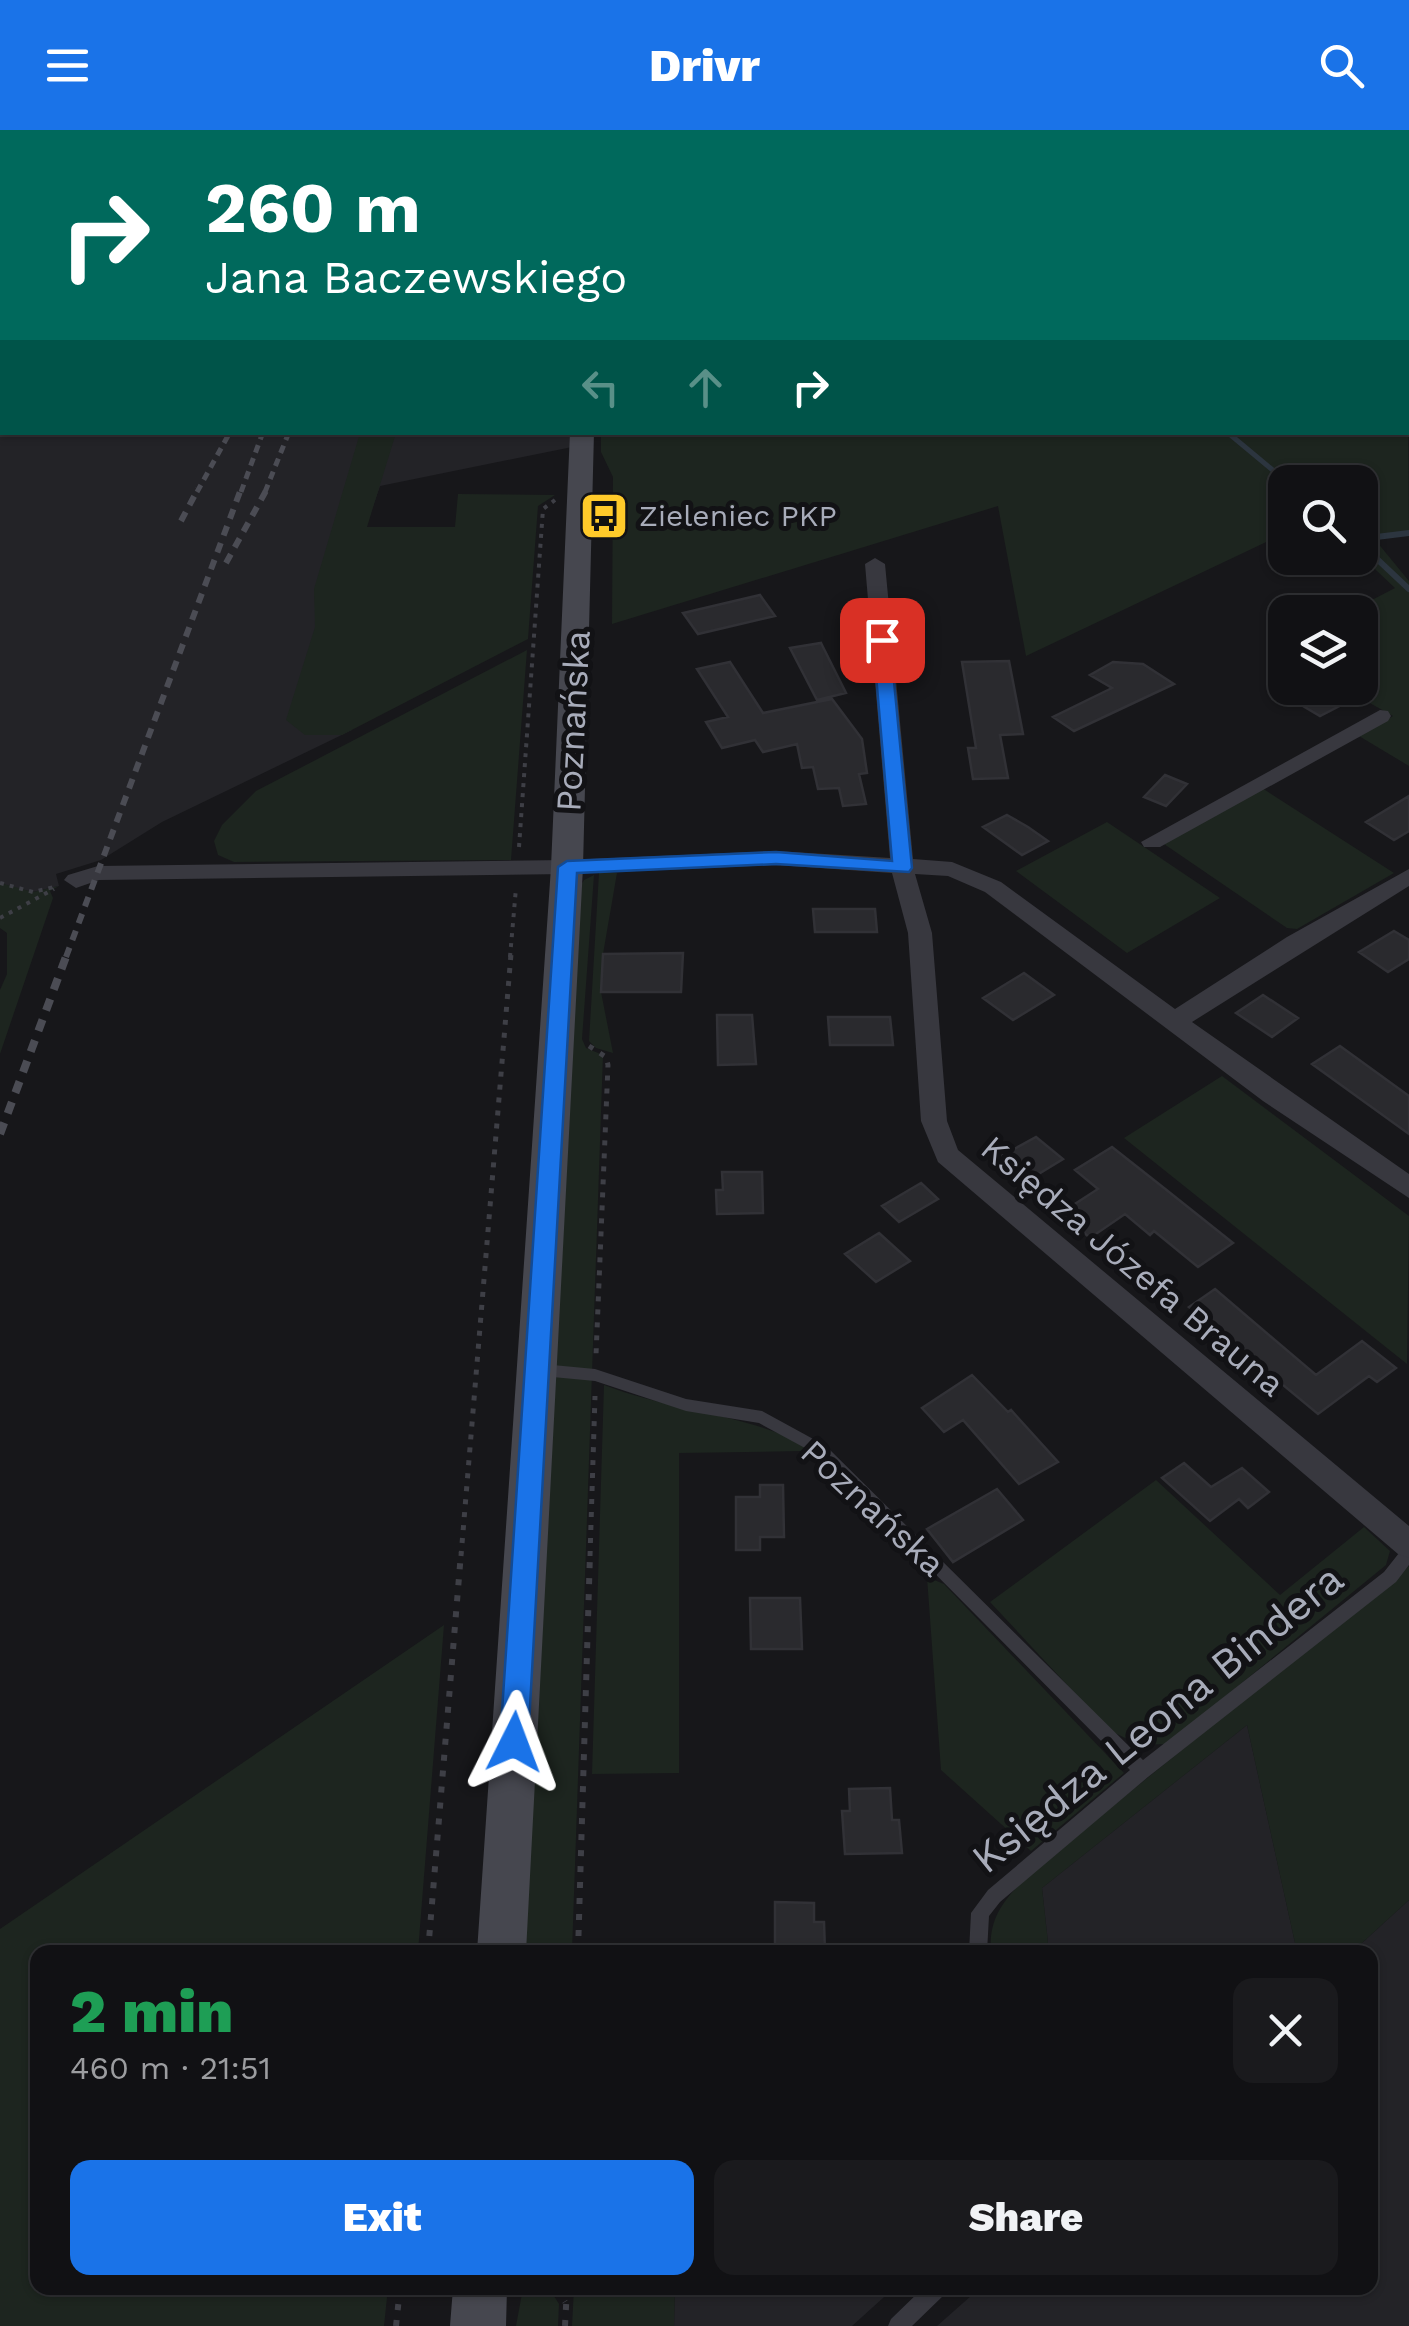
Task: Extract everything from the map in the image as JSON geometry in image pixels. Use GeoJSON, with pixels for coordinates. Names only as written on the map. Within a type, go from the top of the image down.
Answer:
{"type":"FeatureCollection","features":[{"type":"Feature","properties":{"kind":"main road","name":"Poznańska"},"geometry":{"type":"LineString","coordinates":[[501,1945],[567,867],[582,435]]}},
{"type":"Feature","properties":{"kind":"main road"},"geometry":{"type":"LineString","coordinates":[[478,2326],[480,2295]]}},
{"type":"Feature","properties":{"kind":"street","name":"Księdza Józefa Brauna"},"geometry":{"type":"LineString","coordinates":[[875,564],[902,868],[920,933],[934,1121],[947,1155],[1409,1545]]}},
{"type":"Feature","properties":{"kind":"street"},"geometry":{"type":"LineString","coordinates":[[1152,842],[1380,716]]}},
{"type":"Feature","properties":{"kind":"street"},"geometry":{"type":"LineString","coordinates":[[87,876],[567,867],[776,858],[952,869],[993,888],[1409,1188]]}},
{"type":"Feature","properties":{"kind":"street"},"geometry":{"type":"LineString","coordinates":[[1174,1022],[1296,942],[1409,876]]}},
{"type":"Feature","properties":{"kind":"lane","name":"Poznańska"},"geometry":{"type":"LineString","coordinates":[[536,1370],[595,1375],[672,1402],[762,1417],[820,1450],[1142,1771]]}},
{"type":"Feature","properties":{"kind":"lane","name":"Księdza Leona Bindera"},"geometry":{"type":"LineString","coordinates":[[978,1945],[980,1913],[994,1896],[1142,1771],[1390,1577],[1409,1554]]}},
{"type":"Feature","properties":{"kind":"lane"},"geometry":{"type":"LineString","coordinates":[[898,2326],[931,2295]]}},
{"type":"Feature","properties":{"kind":"path"},"geometry":{"type":"LineString","coordinates":[[429,1945],[543,509],[564,495]]}},
{"type":"Feature","properties":{"kind":"path"},"geometry":{"type":"LineString","coordinates":[[0,884],[33,892],[61,885],[0,918]]}},
{"type":"Feature","properties":{"kind":"path"},"geometry":{"type":"LineString","coordinates":[[578,1945],[608,1066],[606,1057],[586,1042]]}},
{"type":"Feature","properties":{"kind":"path"},"geometry":{"type":"LineString","coordinates":[[396,2326],[399,2295]]}},
{"type":"Feature","properties":{"kind":"path"},"geometry":{"type":"LineString","coordinates":[[560,2295],[566,2305]]}},
{"type":"Feature","properties":{"kind":"path"},"geometry":{"type":"LineString","coordinates":[[565,2326],[567,2295]]}},
{"type":"Feature","properties":{"kind":"shaded area"},"geometry":{"type":"Polygon","coordinates":[[[0,435],[582,435],[582,445],[380,486],[366,527],[352,730],[162,822],[101,860],[56,874],[59,886],[33,892],[0,883],[0,435]]]}},
{"type":"Feature","properties":{"kind":"shaded area"},"geometry":{"type":"Polygon","coordinates":[[[359,435],[395,435],[367,527],[455,527],[458,494],[555,495],[538,506],[528,639],[342,735],[305,735],[286,720],[315,627],[314,589],[359,435]]]}},
{"type":"Feature","properties":{"kind":"shaded area"},"geometry":{"type":"Polygon","coordinates":[[[601,435],[1408,435],[1409,531],[1378,535],[1378,465],[1268,465],[1268,541],[1026,656],[998,506],[612,624],[613,477],[601,452],[601,435]]]}},
{"type":"Feature","properties":{"kind":"shaded area"},"geometry":{"type":"Polygon","coordinates":[[[1378,543],[1409,581],[1409,766],[1359,736],[1393,716],[1373,705],[1378,705],[1378,597],[1395,588],[1378,572],[1378,543]]]}},
{"type":"Feature","properties":{"kind":"shaded area"},"geometry":{"type":"Polygon","coordinates":[[[527,650],[511,860],[234,862],[218,855],[214,841],[222,825],[256,791],[527,650]]]}},
{"type":"Feature","properties":{"kind":"shaded area"},"geometry":{"type":"Polygon","coordinates":[[[1262,788],[1394,873],[1297,929],[1287,928],[1164,844],[1262,788]]]}},
{"type":"Feature","properties":{"kind":"shaded area"},"geometry":{"type":"Polygon","coordinates":[[[1107,822],[1220,898],[1127,953],[1016,871],[1107,822]]]}},
{"type":"Feature","properties":{"kind":"shaded area"},"geometry":{"type":"Polygon","coordinates":[[[599,873],[617,873],[603,954],[601,992],[613,1053],[596,1048],[589,1041],[599,873]]]}},
{"type":"Feature","properties":{"kind":"shaded area"},"geometry":{"type":"Polygon","coordinates":[[[594,875],[582,1039],[586,1048],[603,1055],[572,1945],[525,1945],[579,889],[584,880],[594,875]]]}},
{"type":"Feature","properties":{"kind":"shaded area"},"geometry":{"type":"Polygon","coordinates":[[[0,883],[33,892],[59,886],[50,891],[53,898],[0,1054],[0,990],[7,974],[7,933],[0,928],[0,883]]]}},
{"type":"Feature","properties":{"kind":"shaded area"},"geometry":{"type":"Polygon","coordinates":[[[1222,1076],[1409,1216],[1407,1364],[1124,1138],[1222,1076]]]}},
{"type":"Feature","properties":{"kind":"shaded area"},"geometry":{"type":"Polygon","coordinates":[[[604,1385],[761,1427],[811,1447],[803,1451],[679,1453],[679,1773],[592,1774],[604,1385]]]}},
{"type":"Feature","properties":{"kind":"shaded area"},"geometry":{"type":"Polygon","coordinates":[[[1156,1480],[1280,1595],[1364,1527],[1390,1551],[1386,1565],[1167,1744],[1139,1745],[1109,1730],[990,1602],[1156,1480]]]}},
{"type":"Feature","properties":{"kind":"shaded area"},"geometry":{"type":"Polygon","coordinates":[[[1409,1566],[1409,1900],[1360,1945],[1295,1945],[1247,1725],[1042,1888],[1048,1945],[991,1945],[992,1928],[1006,1899],[1030,1873],[1409,1566]]]}},
{"type":"Feature","properties":{"kind":"shaded area"},"geometry":{"type":"Polygon","coordinates":[[[927,1577],[944,1584],[1124,1773],[1031,1851],[941,1770],[927,1577]]]}},
{"type":"Feature","properties":{"kind":"shaded area"},"geometry":{"type":"Polygon","coordinates":[[[444,1625],[419,1945],[30,1945],[30,2295],[387,2295],[384,2326],[0,2326],[0,1929],[444,1625]]]}},
{"type":"Feature","properties":{"kind":"shaded area"},"geometry":{"type":"Polygon","coordinates":[[[1247,1725],[1295,1945],[1048,1945],[1042,1888],[1247,1725]]]}},
{"type":"Feature","properties":{"kind":"shaded area"},"geometry":{"type":"Polygon","coordinates":[[[1409,1900],[1409,2326],[937,2326],[972,2295],[1378,2295],[1378,1945],[1360,1945],[1409,1900]]]}},
{"type":"Feature","properties":{"kind":"shaded area"},"geometry":{"type":"Polygon","coordinates":[[[522,2295],[553,2295],[559,2304],[558,2326],[516,2326],[522,2295]]]}},
{"type":"Feature","properties":{"kind":"shaded area"},"geometry":{"type":"Polygon","coordinates":[[[574,2295],[675,2295],[674,2326],[572,2326],[574,2295]]]}},
{"type":"Feature","properties":{"kind":"shaded area"},"geometry":{"type":"Polygon","coordinates":[[[675,2295],[886,2295],[852,2326],[674,2326],[675,2295]]]}},
{"type":"Feature","properties":{"kind":"building"},"geometry":{"type":"Polygon","coordinates":[[[760,595],[775,616],[698,634],[683,613],[760,595]]]}},
{"type":"Feature","properties":{"kind":"building"},"geometry":{"type":"Polygon","coordinates":[[[821,643],[846,693],[817,700],[790,648],[821,643]]]}},
{"type":"Feature","properties":{"kind":"building"},"geometry":{"type":"Polygon","coordinates":[[[1009,661],[1023,734],[1000,735],[1008,778],[973,779],[968,748],[976,748],[962,662],[1009,661]]]}},
{"type":"Feature","properties":{"kind":"building"},"geometry":{"type":"Polygon","coordinates":[[[730,662],[763,713],[832,699],[862,739],[867,773],[859,774],[866,804],[843,806],[839,788],[818,789],[813,767],[802,768],[797,744],[763,752],[755,740],[722,748],[706,722],[728,717],[697,669],[730,662]]]}},
{"type":"Feature","properties":{"kind":"building"},"geometry":{"type":"Polygon","coordinates":[[[1113,662],[1143,664],[1174,684],[1074,731],[1053,717],[1112,688],[1090,675],[1113,662]]]}},
{"type":"Feature","properties":{"kind":"building"},"geometry":{"type":"Polygon","coordinates":[[[1301,705],[1341,705],[1320,716],[1301,705]]]}},
{"type":"Feature","properties":{"kind":"building"},"geometry":{"type":"Polygon","coordinates":[[[1165,775],[1187,784],[1166,806],[1144,797],[1165,775]]]}},
{"type":"Feature","properties":{"kind":"building"},"geometry":{"type":"Polygon","coordinates":[[[1409,796],[1409,831],[1394,840],[1366,822],[1409,796]]]}},
{"type":"Feature","properties":{"kind":"building"},"geometry":{"type":"Polygon","coordinates":[[[1007,815],[1048,841],[1022,855],[983,827],[1007,815]]]}},
{"type":"Feature","properties":{"kind":"building"},"geometry":{"type":"Polygon","coordinates":[[[813,909],[875,909],[877,932],[815,932],[813,909]]]}},
{"type":"Feature","properties":{"kind":"building"},"geometry":{"type":"Polygon","coordinates":[[[1394,931],[1409,940],[1409,959],[1388,972],[1359,952],[1394,931]]]}},
{"type":"Feature","properties":{"kind":"building"},"geometry":{"type":"Polygon","coordinates":[[[683,953],[681,992],[601,992],[603,954],[683,953]]]}},
{"type":"Feature","properties":{"kind":"building"},"geometry":{"type":"Polygon","coordinates":[[[1024,973],[1054,995],[1013,1020],[983,998],[1024,973]]]}},
{"type":"Feature","properties":{"kind":"building"},"geometry":{"type":"Polygon","coordinates":[[[1263,995],[1298,1018],[1272,1037],[1236,1013],[1263,995]]]}},
{"type":"Feature","properties":{"kind":"building"},"geometry":{"type":"Polygon","coordinates":[[[717,1015],[752,1015],[756,1064],[718,1065],[717,1015]]]}},
{"type":"Feature","properties":{"kind":"building"},"geometry":{"type":"Polygon","coordinates":[[[828,1017],[890,1017],[893,1045],[830,1045],[828,1017]]]}},
{"type":"Feature","properties":{"kind":"building"},"geometry":{"type":"Polygon","coordinates":[[[1340,1046],[1409,1096],[1409,1134],[1312,1064],[1340,1046]]]}},
{"type":"Feature","properties":{"kind":"building"},"geometry":{"type":"Polygon","coordinates":[[[1036,1137],[1063,1159],[1032,1178],[1028,1175],[1021,1180],[996,1159],[1036,1137]]]}},
{"type":"Feature","properties":{"kind":"building"},"geometry":{"type":"Polygon","coordinates":[[[1112,1147],[1233,1243],[1198,1267],[1154,1231],[1150,1235],[1125,1214],[1090,1238],[1061,1213],[1098,1189],[1075,1170],[1112,1147]]]}},
{"type":"Feature","properties":{"kind":"building"},"geometry":{"type":"Polygon","coordinates":[[[722,1172],[762,1172],[763,1213],[717,1214],[716,1190],[723,1190],[722,1172]]]}},
{"type":"Feature","properties":{"kind":"building"},"geometry":{"type":"Polygon","coordinates":[[[921,1183],[938,1199],[899,1222],[882,1206],[921,1183]]]}},
{"type":"Feature","properties":{"kind":"building"},"geometry":{"type":"Polygon","coordinates":[[[879,1233],[910,1261],[876,1282],[845,1254],[879,1233]]]}},
{"type":"Feature","properties":{"kind":"building"},"geometry":{"type":"Polygon","coordinates":[[[1215,1289],[1316,1375],[1362,1341],[1396,1368],[1377,1382],[1369,1376],[1318,1414],[1189,1307],[1215,1289]]]}},
{"type":"Feature","properties":{"kind":"building"},"geometry":{"type":"Polygon","coordinates":[[[972,1375],[1008,1412],[1011,1410],[1058,1462],[1019,1484],[963,1420],[944,1432],[922,1408],[972,1375]]]}},
{"type":"Feature","properties":{"kind":"building"},"geometry":{"type":"Polygon","coordinates":[[[1184,1463],[1211,1487],[1242,1468],[1269,1492],[1248,1508],[1239,1499],[1210,1521],[1162,1478],[1184,1463]]]}},
{"type":"Feature","properties":{"kind":"building"},"geometry":{"type":"Polygon","coordinates":[[[760,1485],[783,1485],[784,1537],[760,1537],[760,1550],[736,1550],[736,1497],[760,1497],[760,1485]]]}},
{"type":"Feature","properties":{"kind":"building"},"geometry":{"type":"Polygon","coordinates":[[[997,1489],[1023,1520],[953,1562],[927,1529],[997,1489]]]}},
{"type":"Feature","properties":{"kind":"building"},"geometry":{"type":"Polygon","coordinates":[[[750,1598],[800,1598],[802,1649],[751,1649],[750,1598]]]}},
{"type":"Feature","properties":{"kind":"building"},"geometry":{"type":"Polygon","coordinates":[[[890,1788],[892,1820],[899,1820],[902,1853],[845,1854],[842,1811],[850,1811],[849,1789],[890,1788]]]}},
{"type":"Feature","properties":{"kind":"building"},"geometry":{"type":"Polygon","coordinates":[[[775,1902],[814,1903],[814,1922],[824,1922],[825,1945],[775,1945],[775,1902]]]}},
{"type":"Feature","properties":{"kind":"waterway"},"geometry":{"type":"LineString","coordinates":[[1231,435],[1268,466]]}},
{"type":"Feature","properties":{"kind":"waterway"},"geometry":{"type":"LineString","coordinates":[[1378,537],[1409,533]]}},
{"type":"Feature","properties":{"kind":"waterway"},"geometry":{"type":"LineString","coordinates":[[1378,560],[1409,589]]}},
{"type":"Feature","properties":{"kind":"railway"},"geometry":{"type":"LineString","coordinates":[[197,492],[228,435]]}},
{"type":"Feature","properties":{"kind":"railway"},"geometry":{"type":"LineString","coordinates":[[241,492],[262,435]]}},
{"type":"Feature","properties":{"kind":"railway"},"geometry":{"type":"LineString","coordinates":[[265,492],[288,435]]}},
{"type":"Feature","properties":{"kind":"railway"},"geometry":{"type":"LineString","coordinates":[[181,521],[198,489]]}},
{"type":"Feature","properties":{"kind":"railway"},"geometry":{"type":"LineString","coordinates":[[66,957],[241,489]]}},
{"type":"Feature","properties":{"kind":"railway"},"geometry":{"type":"LineString","coordinates":[[226,563],[267,489]]}},
{"type":"Feature","properties":{"kind":"railway"},"geometry":{"type":"LineString","coordinates":[[0,1134],[67,954]]}},
{"type":"Feature","properties":{"kind":"place","name":"Zieleniec PKP"},"geometry":{"type":"Point","coordinates":[604,516]}},
{"type":"Feature","properties":{"kind":"route"},"geometry":{"type":"LineString","coordinates":[[514,1742],[567,867],[776,858],[902,868],[882,640]]}}]}
